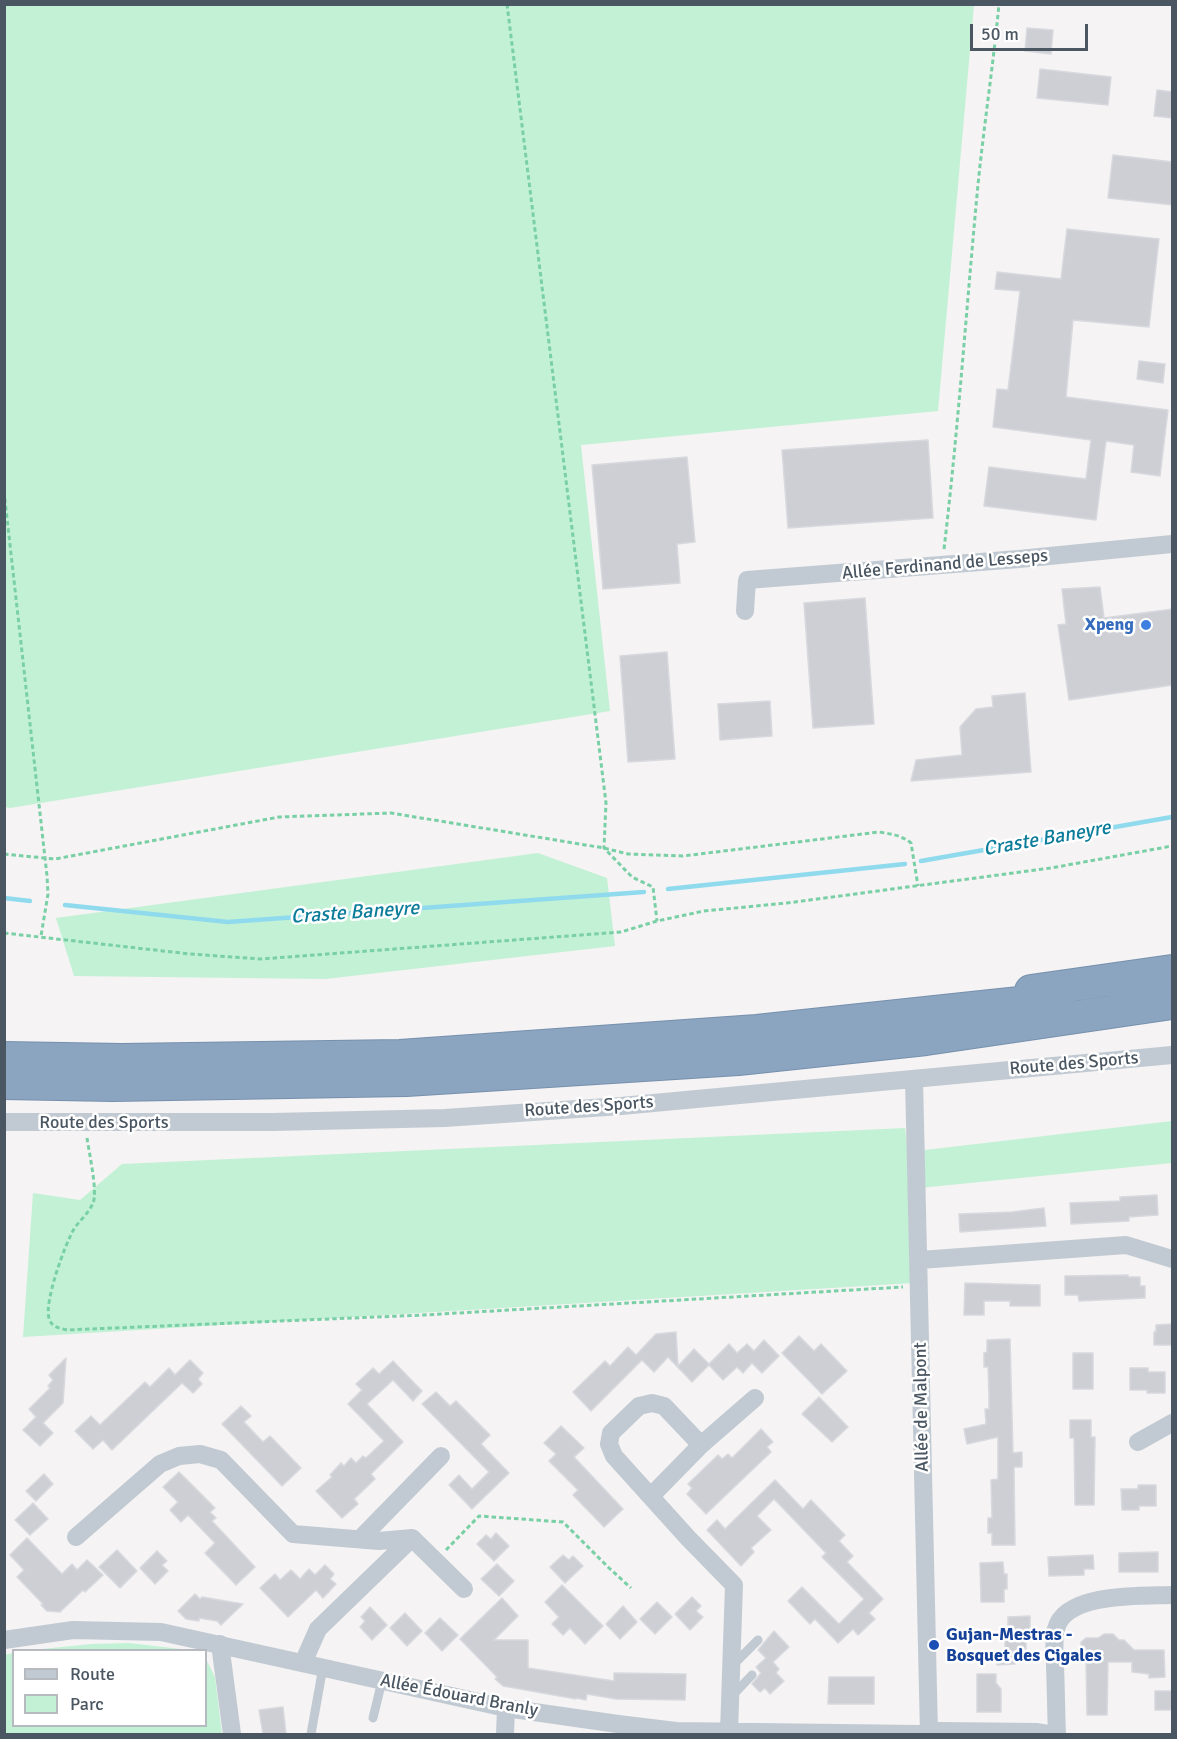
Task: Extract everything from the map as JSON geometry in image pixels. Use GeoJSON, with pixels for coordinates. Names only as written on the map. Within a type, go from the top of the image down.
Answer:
{"type":"FeatureCollection","features":[{"type":"Feature","properties":{"kind":"highway"},"geometry":{"type":"LineString","coordinates":[[757,1031],[883,1011],[1173,971]]}},
{"type":"Feature","properties":{"kind":"highway"},"geometry":{"type":"LineString","coordinates":[[4,1058],[122,1060],[400,1056],[757,1031],[1037,1002],[1173,983]]}},
{"type":"Feature","properties":{"kind":"highway"},"geometry":{"type":"LineString","coordinates":[[926,1039],[1173,1003]]}},
{"type":"Feature","properties":{"kind":"highway"},"geometry":{"type":"LineString","coordinates":[[4,1083],[113,1085],[406,1080],[738,1059],[926,1039],[1173,1018]]}},
{"type":"Feature","properties":{"kind":"street","name":"Allée Ferdinand de Lesseps"},"geometry":{"type":"LineString","coordinates":[[745,611],[747,580],[942,566],[1173,544]]}},
{"type":"Feature","properties":{"kind":"street","name":"Route des Sports"},"geometry":{"type":"LineString","coordinates":[[4,1122],[273,1122],[445,1118],[621,1106],[1173,1055]]}},
{"type":"Feature","properties":{"kind":"street","name":"Allée de Malpont"},"geometry":{"type":"LineString","coordinates":[[914,1079],[930,1734]]}},
{"type":"Feature","properties":{"kind":"street"},"geometry":{"type":"LineString","coordinates":[[920,1260],[1126,1245],[1173,1259]]}},
{"type":"Feature","properties":{"kind":"street"},"geometry":{"type":"LineString","coordinates":[[651,1496],[702,1445],[755,1398]]}},
{"type":"Feature","properties":{"kind":"street"},"geometry":{"type":"LineString","coordinates":[[702,1445],[664,1406],[652,1403],[639,1406],[611,1433],[609,1444],[614,1456],[734,1585],[729,1733]]}},
{"type":"Feature","properties":{"kind":"street"},"geometry":{"type":"LineString","coordinates":[[1137,1442],[1173,1423]]}},
{"type":"Feature","properties":{"kind":"street"},"geometry":{"type":"LineString","coordinates":[[76,1537],[160,1464],[179,1456],[200,1454],[221,1460],[293,1534],[380,1541],[412,1538],[464,1589]]}},
{"type":"Feature","properties":{"kind":"street"},"geometry":{"type":"LineString","coordinates":[[360,1539],[441,1456]]}},
{"type":"Feature","properties":{"kind":"street"},"geometry":{"type":"LineString","coordinates":[[303,1663],[318,1629],[412,1538]]}},
{"type":"Feature","properties":{"kind":"street"},"geometry":{"type":"LineString","coordinates":[[1057,1734],[1054,1639],[1059,1621],[1072,1609],[1094,1601],[1173,1594]]}},
{"type":"Feature","properties":{"kind":"street","name":"Allée Édouard Branly"},"geometry":{"type":"LineString","coordinates":[[4,1640],[73,1630],[161,1632],[506,1708],[618,1729],[782,1734],[919,1734]]}},
{"type":"Feature","properties":{"kind":"street"},"geometry":{"type":"LineString","coordinates":[[220,1644],[232,1734]]}},
{"type":"Feature","properties":{"kind":"street"},"geometry":{"type":"LineString","coordinates":[[505,1734],[506,1708]]}},
{"type":"Feature","properties":{"kind":"street"},"geometry":{"type":"LineString","coordinates":[[930,1734],[949,1731],[1048,1734]]}},
{"type":"Feature","properties":{"kind":"lane"},"geometry":{"type":"LineString","coordinates":[[730,1668],[758,1640]]}},
{"type":"Feature","properties":{"kind":"lane"},"geometry":{"type":"LineString","coordinates":[[311,1734],[323,1668]]}},
{"type":"Feature","properties":{"kind":"lane"},"geometry":{"type":"LineString","coordinates":[[729,1698],[752,1675]]}},
{"type":"Feature","properties":{"kind":"lane"},"geometry":{"type":"LineString","coordinates":[[373,1718],[382,1681]]}},
{"type":"Feature","properties":{"kind":"path"},"geometry":{"type":"LineString","coordinates":[[507,4],[606,803],[604,848],[632,877],[653,886],[657,921]]}},
{"type":"Feature","properties":{"kind":"path"},"geometry":{"type":"LineString","coordinates":[[942,566],[956,448],[960,378],[978,191],[999,4]]}},
{"type":"Feature","properties":{"kind":"path"},"geometry":{"type":"LineString","coordinates":[[4,491],[48,894],[41,936]]}},
{"type":"Feature","properties":{"kind":"path"},"geometry":{"type":"LineString","coordinates":[[4,854],[55,859],[279,817],[391,813],[604,848],[628,854],[682,856],[879,832],[894,834],[911,843],[918,886]]}},
{"type":"Feature","properties":{"kind":"path"},"geometry":{"type":"LineString","coordinates":[[4,933],[190,954],[261,959],[621,932],[657,921],[704,911],[788,903],[1051,868],[1173,846]]}},
{"type":"Feature","properties":{"kind":"path"},"geometry":{"type":"LineString","coordinates":[[86,1123],[93,1182],[93,1203],[65,1247],[48,1308],[49,1320],[55,1327],[67,1330],[424,1315],[920,1286]]}},
{"type":"Feature","properties":{"kind":"path"},"geometry":{"type":"LineString","coordinates":[[436,1560],[479,1516],[563,1522],[631,1588]]}},
{"type":"Feature","properties":{"kind":"green space"},"geometry":{"type":"Polygon","coordinates":[[[5,4],[974,5],[938,411],[581,445],[610,711],[5,807],[5,4]]]}},
{"type":"Feature","properties":{"kind":"green space"},"geometry":{"type":"Polygon","coordinates":[[[538,853],[607,878],[615,946],[325,979],[74,976],[56,918],[538,853]]]}},
{"type":"Feature","properties":{"kind":"green space"},"geometry":{"type":"Polygon","coordinates":[[[1172,1121],[1172,1163],[909,1189],[914,1283],[23,1337],[33,1193],[80,1200],[122,1164],[905,1128],[908,1152],[1172,1121]]]}},
{"type":"Feature","properties":{"kind":"green space"},"geometry":{"type":"Polygon","coordinates":[[[129,1643],[180,1649],[42,1649],[129,1643]]]}},
{"type":"Feature","properties":{"kind":"green space"},"geometry":{"type":"Polygon","coordinates":[[[12,1653],[12,1727],[207,1727],[207,1661],[215,1677],[222,1734],[5,1734],[5,1655],[12,1653]]]}},
{"type":"Feature","properties":{"kind":"building"},"geometry":{"type":"Polygon","coordinates":[[[1027,28],[1053,30],[1051,54],[1025,51],[1027,28]]]}},
{"type":"Feature","properties":{"kind":"building"},"geometry":{"type":"Polygon","coordinates":[[[1040,69],[1111,77],[1108,105],[1037,98],[1040,69]]]}},
{"type":"Feature","properties":{"kind":"building"},"geometry":{"type":"Polygon","coordinates":[[[1157,90],[1173,92],[1173,118],[1154,116],[1157,90]]]}},
{"type":"Feature","properties":{"kind":"building"},"geometry":{"type":"Polygon","coordinates":[[[1113,155],[1173,162],[1173,205],[1108,198],[1113,155]]]}},
{"type":"Feature","properties":{"kind":"building"},"geometry":{"type":"Polygon","coordinates":[[[1067,229],[1159,239],[1149,327],[1073,320],[1066,397],[1168,410],[1160,476],[1131,472],[1134,445],[1106,441],[1096,520],[984,506],[989,467],[1086,479],[1091,440],[993,427],[997,389],[1008,390],[1020,291],[995,289],[997,272],[1061,279],[1067,229]]]}},
{"type":"Feature","properties":{"kind":"building"},"geometry":{"type":"Polygon","coordinates":[[[1139,361],[1165,364],[1163,383],[1137,379],[1139,361]]]}},
{"type":"Feature","properties":{"kind":"building"},"geometry":{"type":"Polygon","coordinates":[[[928,440],[933,518],[788,528],[782,450],[928,440]]]}},
{"type":"Feature","properties":{"kind":"building"},"geometry":{"type":"Polygon","coordinates":[[[687,457],[695,542],[677,544],[680,583],[603,589],[592,465],[687,457]]]}},
{"type":"Feature","properties":{"kind":"building"},"geometry":{"type":"Polygon","coordinates":[[[1100,587],[1104,618],[1173,609],[1173,685],[1069,700],[1058,625],[1066,624],[1062,589],[1100,587]]]}},
{"type":"Feature","properties":{"kind":"building"},"geometry":{"type":"Polygon","coordinates":[[[865,598],[874,724],[813,728],[804,603],[865,598]]]}},
{"type":"Feature","properties":{"kind":"building"},"geometry":{"type":"Polygon","coordinates":[[[667,652],[675,759],[628,762],[620,656],[667,652]]]}},
{"type":"Feature","properties":{"kind":"building"},"geometry":{"type":"Polygon","coordinates":[[[1025,693],[1031,772],[911,781],[916,760],[962,755],[960,727],[976,709],[993,707],[992,696],[1025,693]]]}},
{"type":"Feature","properties":{"kind":"building"},"geometry":{"type":"Polygon","coordinates":[[[770,701],[772,736],[720,740],[718,704],[770,701]]]}},
{"type":"Feature","properties":{"kind":"building"},"geometry":{"type":"Polygon","coordinates":[[[1157,1195],[1158,1215],[1129,1217],[1129,1221],[1071,1224],[1070,1203],[1120,1201],[1120,1197],[1157,1195]]]}},
{"type":"Feature","properties":{"kind":"building"},"geometry":{"type":"Polygon","coordinates":[[[1044,1208],[1046,1226],[960,1232],[959,1214],[1044,1208]]]}},
{"type":"Feature","properties":{"kind":"building"},"geometry":{"type":"Polygon","coordinates":[[[1128,1275],[1128,1277],[1140,1277],[1140,1286],[1145,1286],[1145,1298],[1079,1301],[1078,1295],[1065,1295],[1065,1276],[1128,1275]]]}},
{"type":"Feature","properties":{"kind":"building"},"geometry":{"type":"Polygon","coordinates":[[[965,1283],[1040,1285],[1040,1306],[1010,1306],[1010,1301],[984,1301],[984,1315],[964,1315],[965,1283]]]}},
{"type":"Feature","properties":{"kind":"building"},"geometry":{"type":"Polygon","coordinates":[[[1172,1324],[1172,1345],[1154,1345],[1156,1325],[1172,1324]]]}},
{"type":"Feature","properties":{"kind":"building"},"geometry":{"type":"Polygon","coordinates":[[[676,1332],[678,1366],[694,1349],[709,1364],[729,1344],[737,1353],[747,1344],[754,1351],[764,1340],[779,1356],[762,1373],[752,1363],[743,1373],[737,1367],[723,1380],[709,1365],[692,1382],[668,1357],[654,1372],[642,1360],[591,1411],[573,1392],[605,1361],[610,1366],[628,1347],[636,1355],[656,1334],[676,1332]]]}},
{"type":"Feature","properties":{"kind":"building"},"geometry":{"type":"Polygon","coordinates":[[[799,1336],[814,1351],[821,1344],[847,1371],[822,1394],[782,1353],[799,1336]]]}},
{"type":"Feature","properties":{"kind":"building"},"geometry":{"type":"Polygon","coordinates":[[[1010,1339],[1013,1453],[1022,1452],[1022,1467],[1014,1467],[1015,1545],[992,1545],[992,1533],[988,1533],[988,1518],[992,1518],[991,1480],[998,1479],[998,1437],[967,1444],[964,1429],[986,1424],[985,1409],[989,1409],[989,1397],[988,1367],[984,1367],[984,1353],[987,1352],[987,1340],[1010,1339]]]}},
{"type":"Feature","properties":{"kind":"building"},"geometry":{"type":"Polygon","coordinates":[[[1073,1353],[1093,1353],[1093,1389],[1073,1389],[1073,1353]]]}},
{"type":"Feature","properties":{"kind":"building"},"geometry":{"type":"Polygon","coordinates":[[[66,1358],[63,1403],[43,1423],[53,1433],[40,1446],[23,1430],[36,1417],[29,1409],[50,1388],[48,1386],[53,1380],[49,1375],[66,1358]]]}},
{"type":"Feature","properties":{"kind":"building"},"geometry":{"type":"Polygon","coordinates":[[[190,1360],[203,1373],[198,1379],[202,1384],[193,1393],[182,1383],[112,1450],[103,1440],[93,1449],[75,1431],[91,1416],[100,1425],[145,1382],[150,1387],[169,1368],[175,1375],[190,1360]]]}},
{"type":"Feature","properties":{"kind":"building"},"geometry":{"type":"Polygon","coordinates":[[[393,1361],[422,1391],[413,1401],[393,1380],[367,1404],[403,1442],[371,1474],[375,1479],[354,1499],[358,1504],[342,1518],[316,1491],[332,1477],[330,1475],[341,1463],[344,1466],[351,1458],[356,1463],[363,1456],[366,1458],[384,1441],[348,1404],[362,1390],[356,1384],[373,1368],[379,1374],[393,1361]]]}},
{"type":"Feature","properties":{"kind":"building"},"geometry":{"type":"Polygon","coordinates":[[[1130,1368],[1148,1368],[1148,1372],[1165,1372],[1165,1393],[1130,1390],[1130,1368]]]}},
{"type":"Feature","properties":{"kind":"building"},"geometry":{"type":"Polygon","coordinates":[[[436,1392],[450,1406],[456,1401],[490,1435],[481,1444],[509,1473],[472,1509],[449,1485],[459,1475],[472,1489],[489,1472],[422,1404],[436,1392]]]}},
{"type":"Feature","properties":{"kind":"building"},"geometry":{"type":"Polygon","coordinates":[[[819,1397],[848,1427],[832,1442],[802,1414],[819,1397]]]}},
{"type":"Feature","properties":{"kind":"building"},"geometry":{"type":"Polygon","coordinates":[[[241,1406],[251,1416],[244,1422],[263,1442],[270,1436],[301,1468],[282,1486],[222,1424],[241,1406]]]}},
{"type":"Feature","properties":{"kind":"building"},"geometry":{"type":"Polygon","coordinates":[[[1070,1420],[1091,1420],[1091,1437],[1095,1437],[1094,1505],[1075,1505],[1074,1438],[1070,1438],[1070,1420]]]}},
{"type":"Feature","properties":{"kind":"building"},"geometry":{"type":"Polygon","coordinates":[[[561,1426],[584,1448],[574,1457],[623,1509],[604,1527],[573,1495],[578,1490],[549,1461],[556,1454],[544,1443],[561,1426]]]}},
{"type":"Feature","properties":{"kind":"building"},"geometry":{"type":"Polygon","coordinates":[[[761,1429],[773,1442],[767,1447],[771,1452],[706,1514],[687,1494],[692,1488],[688,1484],[718,1455],[722,1459],[728,1454],[732,1458],[761,1429]]]}},
{"type":"Feature","properties":{"kind":"building"},"geometry":{"type":"Polygon","coordinates":[[[179,1472],[215,1508],[210,1512],[216,1518],[212,1521],[255,1567],[236,1585],[205,1553],[215,1543],[188,1515],[181,1522],[170,1510],[178,1502],[163,1487],[179,1472]]]}},
{"type":"Feature","properties":{"kind":"building"},"geometry":{"type":"Polygon","coordinates":[[[44,1474],[53,1484],[36,1501],[26,1491],[44,1474]]]}},
{"type":"Feature","properties":{"kind":"building"},"geometry":{"type":"Polygon","coordinates":[[[775,1480],[803,1509],[811,1500],[845,1535],[839,1541],[853,1556],[847,1562],[883,1599],[869,1613],[875,1619],[858,1635],[853,1629],[838,1643],[815,1619],[810,1624],[788,1601],[802,1587],[839,1624],[864,1599],[822,1557],[826,1553],[774,1499],[757,1516],[771,1530],[751,1548],[754,1552],[741,1566],[707,1530],[717,1520],[725,1529],[775,1480]]]}},
{"type":"Feature","properties":{"kind":"building"},"geometry":{"type":"Polygon","coordinates":[[[1138,1485],[1156,1485],[1156,1506],[1139,1506],[1139,1510],[1122,1510],[1121,1489],[1138,1489],[1138,1485]]]}},
{"type":"Feature","properties":{"kind":"building"},"geometry":{"type":"Polygon","coordinates":[[[33,1503],[48,1519],[30,1535],[15,1520],[33,1503]]]}},
{"type":"Feature","properties":{"kind":"building"},"geometry":{"type":"Polygon","coordinates":[[[496,1533],[509,1546],[494,1561],[477,1544],[486,1535],[491,1539],[496,1533]]]}},
{"type":"Feature","properties":{"kind":"building"},"geometry":{"type":"Polygon","coordinates":[[[27,1538],[62,1574],[72,1564],[77,1570],[87,1560],[103,1575],[60,1612],[47,1611],[17,1577],[24,1570],[10,1555],[27,1538]]]}},
{"type":"Feature","properties":{"kind":"building"},"geometry":{"type":"Polygon","coordinates":[[[117,1550],[137,1571],[120,1588],[99,1567],[117,1550]]]}},
{"type":"Feature","properties":{"kind":"building"},"geometry":{"type":"Polygon","coordinates":[[[157,1551],[167,1561],[162,1565],[168,1571],[155,1584],[140,1568],[157,1551]]]}},
{"type":"Feature","properties":{"kind":"building"},"geometry":{"type":"Polygon","coordinates":[[[1158,1552],[1158,1572],[1119,1572],[1119,1553],[1158,1552]]]}},
{"type":"Feature","properties":{"kind":"building"},"geometry":{"type":"Polygon","coordinates":[[[563,1555],[569,1560],[573,1556],[583,1566],[565,1583],[550,1567],[563,1555]]]}},
{"type":"Feature","properties":{"kind":"building"},"geometry":{"type":"Polygon","coordinates":[[[1093,1555],[1094,1569],[1084,1569],[1084,1575],[1049,1576],[1048,1557],[1093,1555]]]}},
{"type":"Feature","properties":{"kind":"building"},"geometry":{"type":"Polygon","coordinates":[[[1003,1562],[1004,1574],[1007,1574],[1004,1602],[981,1602],[980,1563],[1003,1562]]]}},
{"type":"Feature","properties":{"kind":"building"},"geometry":{"type":"Polygon","coordinates":[[[497,1564],[514,1581],[499,1596],[481,1579],[497,1564]]]}},
{"type":"Feature","properties":{"kind":"building"},"geometry":{"type":"Polygon","coordinates":[[[325,1565],[334,1574],[330,1579],[336,1584],[323,1598],[316,1590],[288,1617],[260,1588],[275,1574],[280,1580],[291,1570],[300,1579],[309,1569],[315,1575],[325,1565]]]}},
{"type":"Feature","properties":{"kind":"building"},"geometry":{"type":"Polygon","coordinates":[[[562,1585],[603,1626],[585,1644],[570,1628],[563,1635],[552,1624],[559,1617],[545,1602],[562,1585]]]}},
{"type":"Feature","properties":{"kind":"building"},"geometry":{"type":"Polygon","coordinates":[[[195,1594],[200,1599],[202,1597],[243,1604],[221,1625],[217,1621],[199,1618],[199,1621],[186,1619],[178,1611],[195,1594]]]}},
{"type":"Feature","properties":{"kind":"building"},"geometry":{"type":"Polygon","coordinates":[[[692,1597],[701,1606],[696,1611],[703,1617],[690,1630],[675,1614],[692,1597]]]}},
{"type":"Feature","properties":{"kind":"building"},"geometry":{"type":"Polygon","coordinates":[[[502,1598],[518,1616],[494,1640],[528,1640],[528,1668],[614,1681],[614,1673],[686,1674],[685,1700],[616,1699],[587,1694],[586,1700],[503,1686],[460,1639],[502,1598]]]}},
{"type":"Feature","properties":{"kind":"building"},"geometry":{"type":"Polygon","coordinates":[[[657,1602],[672,1617],[655,1634],[640,1619],[657,1602]]]}},
{"type":"Feature","properties":{"kind":"building"},"geometry":{"type":"Polygon","coordinates":[[[623,1606],[637,1622],[620,1639],[606,1624],[623,1606]]]}},
{"type":"Feature","properties":{"kind":"building"},"geometry":{"type":"Polygon","coordinates":[[[370,1607],[387,1625],[372,1640],[360,1627],[365,1621],[361,1617],[370,1607]]]}},
{"type":"Feature","properties":{"kind":"building"},"geometry":{"type":"Polygon","coordinates":[[[405,1613],[422,1631],[407,1646],[390,1628],[405,1613]]]}},
{"type":"Feature","properties":{"kind":"building"},"geometry":{"type":"Polygon","coordinates":[[[1030,1616],[1030,1634],[1026,1634],[1026,1651],[1015,1651],[1015,1664],[997,1665],[997,1652],[1013,1651],[1005,1651],[1008,1617],[1030,1616]]]}},
{"type":"Feature","properties":{"kind":"building"},"geometry":{"type":"Polygon","coordinates":[[[440,1618],[458,1635],[442,1651],[425,1633],[440,1618]]]}},
{"type":"Feature","properties":{"kind":"building"},"geometry":{"type":"Polygon","coordinates":[[[774,1631],[789,1647],[773,1662],[779,1669],[776,1673],[784,1681],[770,1694],[765,1688],[760,1692],[752,1684],[761,1673],[756,1667],[766,1658],[758,1650],[774,1631]]]}},
{"type":"Feature","properties":{"kind":"building"},"geometry":{"type":"Polygon","coordinates":[[[1104,1634],[1113,1634],[1119,1640],[1124,1640],[1134,1650],[1164,1650],[1165,1677],[1149,1678],[1149,1674],[1132,1672],[1132,1662],[1108,1662],[1107,1715],[1087,1715],[1086,1662],[1081,1662],[1081,1642],[1086,1638],[1098,1638],[1104,1634]]]}},
{"type":"Feature","properties":{"kind":"building"},"geometry":{"type":"Polygon","coordinates":[[[977,1674],[996,1674],[996,1683],[1001,1689],[1001,1712],[977,1712],[977,1674]]]}},
{"type":"Feature","properties":{"kind":"building"},"geometry":{"type":"Polygon","coordinates":[[[829,1677],[874,1677],[874,1704],[828,1704],[829,1677]]]}},
{"type":"Feature","properties":{"kind":"building"},"geometry":{"type":"Polygon","coordinates":[[[1155,1691],[1173,1691],[1173,1710],[1155,1710],[1155,1691]]]}},
{"type":"Feature","properties":{"kind":"building"},"geometry":{"type":"Polygon","coordinates":[[[283,1707],[286,1734],[263,1734],[259,1710],[283,1707]]]}},
{"type":"Feature","properties":{"kind":"waterway","name":"Craste Baneyre"},"geometry":{"type":"LineString","coordinates":[[921,861],[1172,817]]}},
{"type":"Feature","properties":{"kind":"waterway","name":"Craste Baneyre"},"geometry":{"type":"LineString","coordinates":[[668,889],[905,864]]}},
{"type":"Feature","properties":{"kind":"waterway","name":"Craste Baneyre"},"geometry":{"type":"LineString","coordinates":[[65,905],[228,922],[644,892]]}},
{"type":"Feature","properties":{"kind":"waterway","name":"Craste Baneyre"},"geometry":{"type":"LineString","coordinates":[[4,898],[30,901]]}},
{"type":"Feature","properties":{"kind":"place","name":"Xpeng"},"geometry":{"type":"Point","coordinates":[1146,625]}},
{"type":"Feature","properties":{"kind":"place","name":"Gujan-Mestras - Bosquet des Cigales"},"geometry":{"type":"Point","coordinates":[934,1645]}}]}
